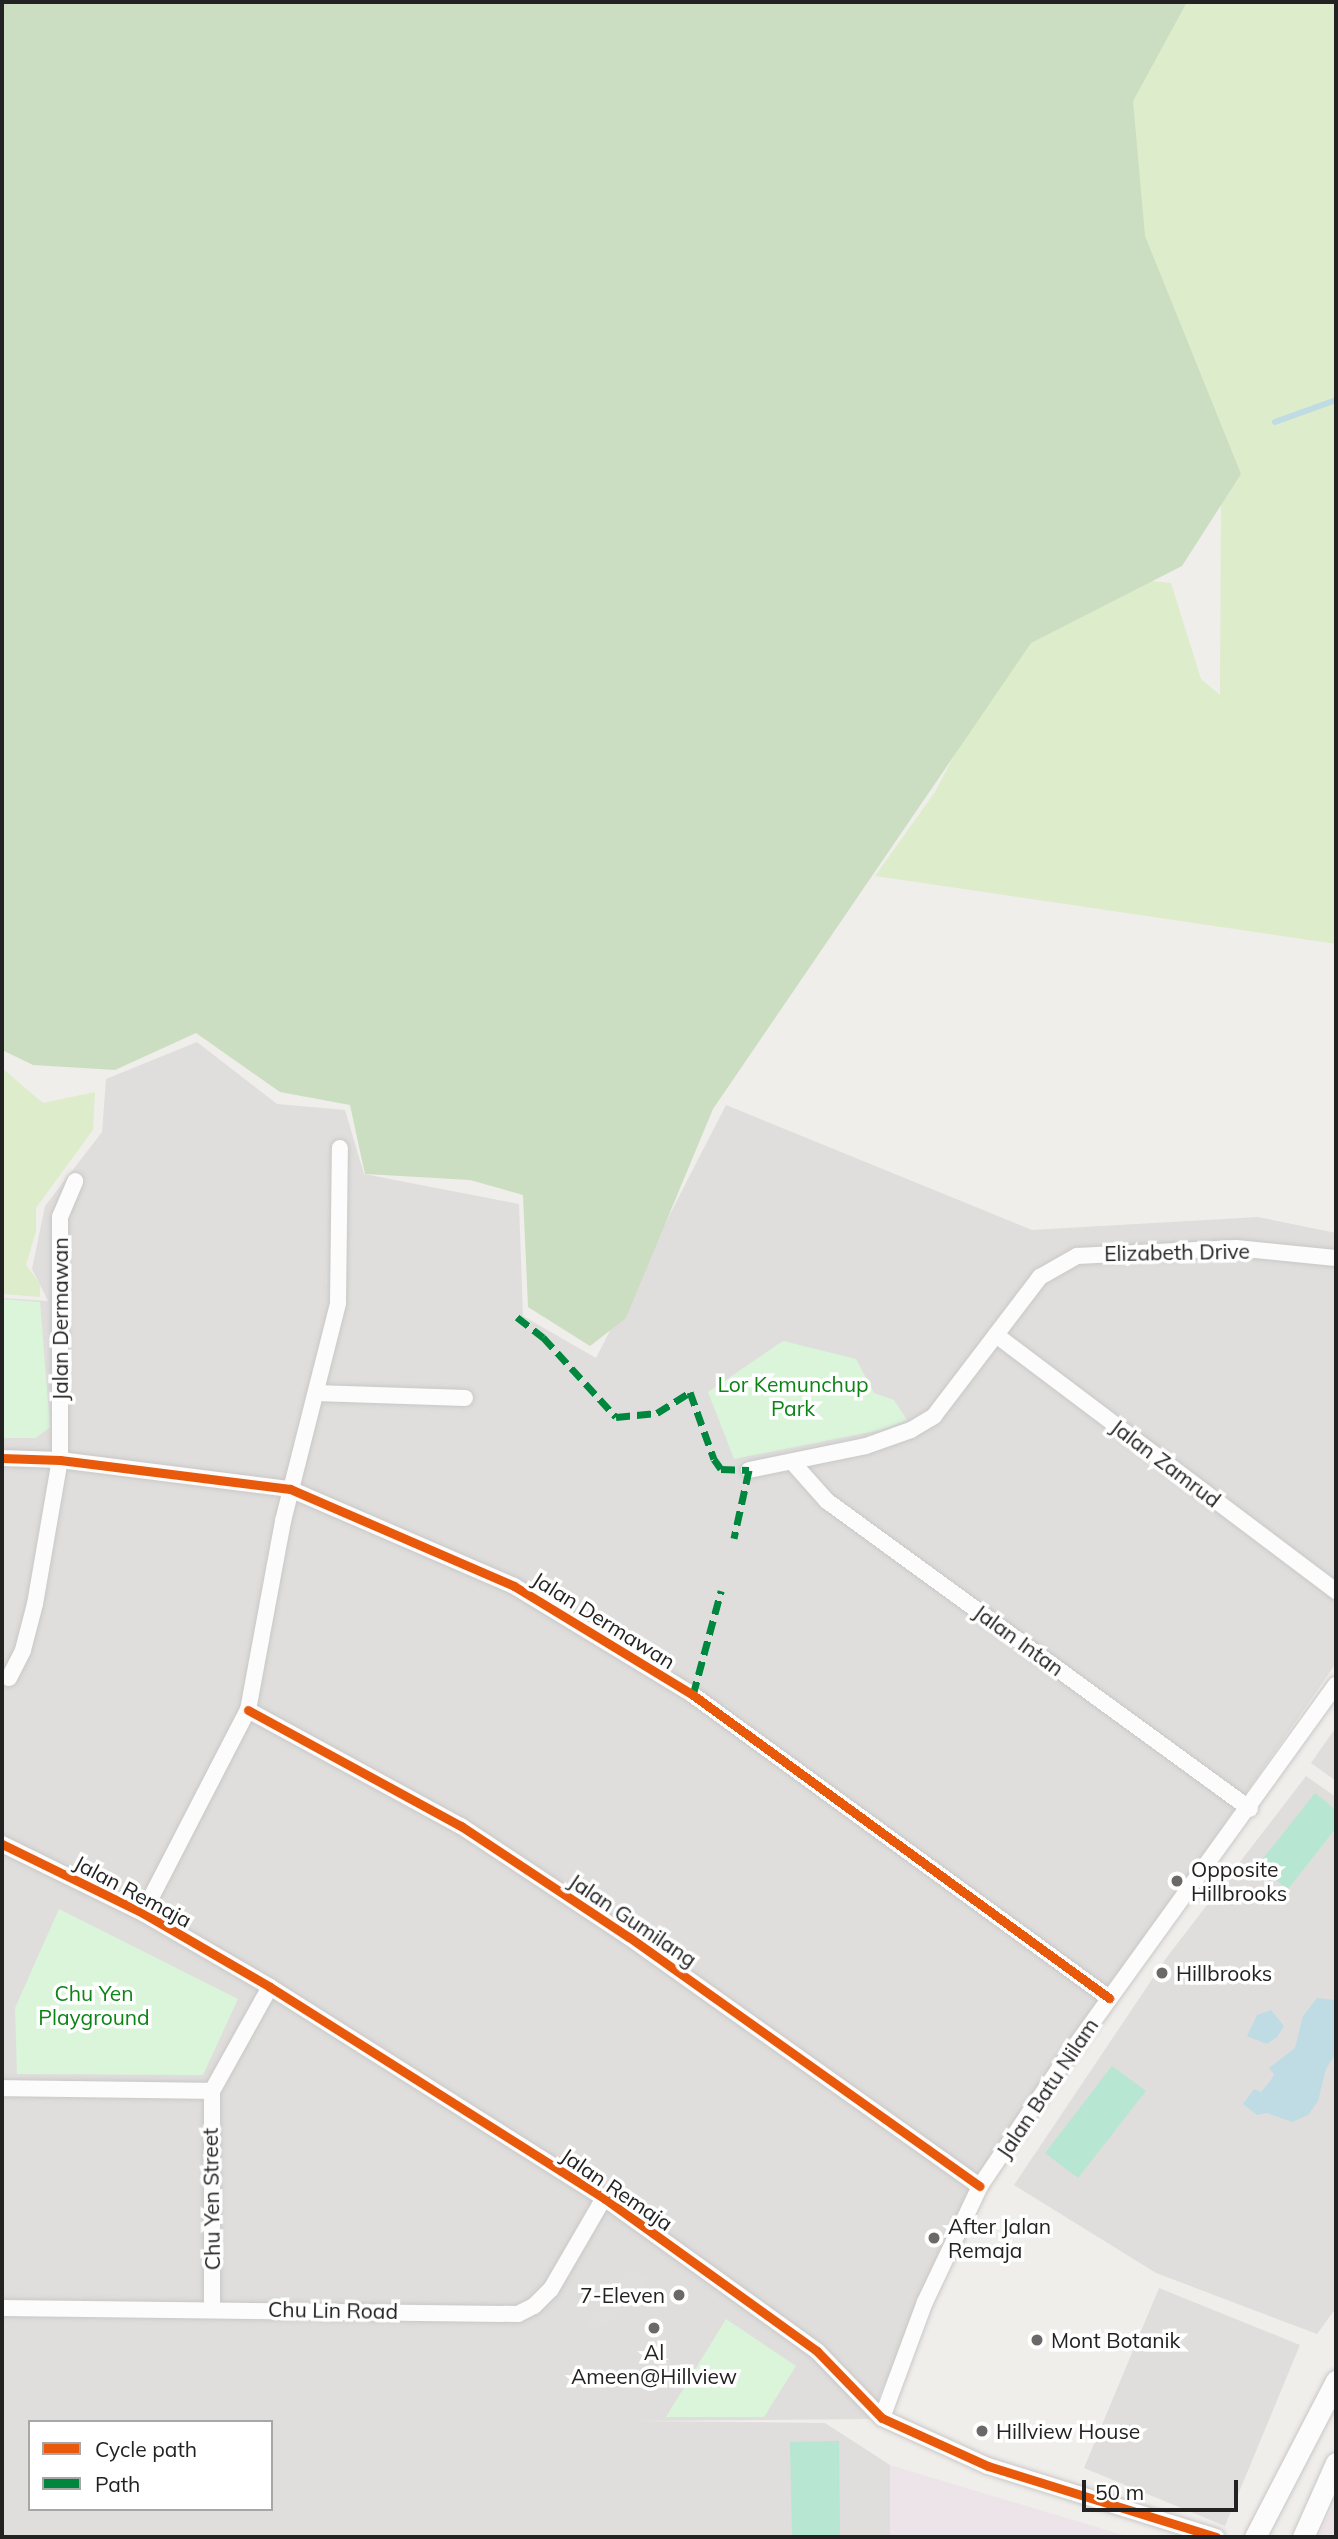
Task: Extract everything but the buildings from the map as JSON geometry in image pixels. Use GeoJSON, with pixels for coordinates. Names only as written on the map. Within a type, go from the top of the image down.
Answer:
{"type":"FeatureCollection","features":[{"type":"Feature","properties":{"kind":"street"},"geometry":{"type":"LineString","coordinates":[[143,1913],[248,1710],[290,1489],[338,1303],[340,1148]]}},
{"type":"Feature","properties":{"kind":"street","name":"Jalan Dermawan"},"geometry":{"type":"LineString","coordinates":[[9,1678],[23,1650],[34,1604],[60,1460],[60,1217],[75,1181]]}},
{"type":"Feature","properties":{"kind":"street","name":"Elizabeth Drive"},"geometry":{"type":"LineString","coordinates":[[749,1471],[794,1464],[901,1434],[934,1416],[1030,1291],[1057,1264],[1099,1253],[1237,1248],[1336,1258]]}},
{"type":"Feature","properties":{"kind":"street","name":"Jalan Zamrud"},"geometry":{"type":"LineString","coordinates":[[996,1335],[1336,1591]]}},
{"type":"Feature","properties":{"kind":"street"},"geometry":{"type":"LineString","coordinates":[[316,1393],[465,1398]]}},
{"type":"Feature","properties":{"kind":"street","name":"Jalan Dermawan"},"geometry":{"type":"LineString","coordinates":[[2,1458],[60,1460],[290,1489],[514,1586],[693,1695],[1109,1998]]}},
{"type":"Feature","properties":{"kind":"street","name":"Jalan Intan"},"geometry":{"type":"LineString","coordinates":[[794,1464],[800,1476],[827,1501],[1250,1809]]}},
{"type":"Feature","properties":{"kind":"street","name":"Jalan Batu Nilam"},"geometry":{"type":"LineString","coordinates":[[882,2418],[925,2302],[980,2186],[1109,1998],[1250,1809],[1336,1685]]}},
{"type":"Feature","properties":{"kind":"street","name":"Jalan Gumilang"},"geometry":{"type":"LineString","coordinates":[[248,1710],[461,1826],[629,1937],[980,2186]]}},
{"type":"Feature","properties":{"kind":"street","name":"Jalan Remaja"},"geometry":{"type":"LineString","coordinates":[[2,1844],[143,1913],[270,1987],[604,2199],[817,2351],[882,2418],[988,2466],[1216,2537]]}},
{"type":"Feature","properties":{"kind":"street","name":"Chu Yen Street"},"geometry":{"type":"LineString","coordinates":[[212,2307],[212,2091],[270,1987]]}},
{"type":"Feature","properties":{"kind":"street"},"geometry":{"type":"LineString","coordinates":[[2,2088],[212,2091]]}},
{"type":"Feature","properties":{"kind":"street","name":"Chu Lin Road"},"geometry":{"type":"LineString","coordinates":[[2,2308],[212,2307],[518,2314],[534,2306],[551,2289],[604,2199]]}},
{"type":"Feature","properties":{"kind":"street"},"geometry":{"type":"LineString","coordinates":[[1255,2537],[1336,2381]]}},
{"type":"Feature","properties":{"kind":"street"},"geometry":{"type":"LineString","coordinates":[[1303,2537],[1336,2463]]}},
{"type":"Feature","properties":{"kind":"shaded area"},"geometry":{"type":"Polygon","coordinates":[[[197,1042],[277,1104],[345,1110],[364,1174],[519,1204],[523,1316],[596,1358],[726,1105],[1032,1230],[1258,1217],[1336,1233],[1336,1663],[971,2191],[869,2419],[636,2421],[825,2423],[890,2465],[890,2537],[2,2537],[2,1298],[48,1301],[32,1269],[45,1206],[102,1132],[106,1079],[197,1042]]]}},
{"type":"Feature","properties":{"kind":"shaded area"},"geometry":{"type":"Polygon","coordinates":[[[1336,1727],[1336,1781],[1311,1763],[1336,1727]]]}},
{"type":"Feature","properties":{"kind":"shaded area","name":"Hillbrooks"},"geometry":{"type":"Polygon","coordinates":[[[1306,1776],[1336,1797],[1336,2308],[1317,2334],[1156,2273],[1014,2185],[1167,1957],[1306,1776]]]}},
{"type":"Feature","properties":{"kind":"shaded area"},"geometry":{"type":"Polygon","coordinates":[[[629,2270],[649,2280],[611,2323],[595,2330],[586,2323],[629,2270]]]}},
{"type":"Feature","properties":{"kind":"shaded area"},"geometry":{"type":"Polygon","coordinates":[[[1159,2288],[1300,2345],[1225,2526],[1084,2468],[1159,2288]]]}},
{"type":"Feature","properties":{"kind":"shaded area"},"geometry":{"type":"Polygon","coordinates":[[[890,2465],[1130,2537],[890,2537],[890,2465]]]}},
{"type":"Feature","properties":{"kind":"shaded area"},"geometry":{"type":"Polygon","coordinates":[[[1336,2501],[1336,2537],[1318,2537],[1336,2501]]]}},
{"type":"Feature","properties":{"kind":"green space"},"geometry":{"type":"Polygon","coordinates":[[[2,2],[1187,2],[1133,101],[1145,236],[1241,474],[1182,566],[1031,643],[713,1109],[626,1318],[590,1346],[528,1307],[523,1195],[470,1180],[365,1174],[350,1105],[280,1092],[196,1033],[115,1070],[33,1065],[2,1050],[2,2]]]}},
{"type":"Feature","properties":{"kind":"green space"},"geometry":{"type":"Polygon","coordinates":[[[1062,2],[1336,2],[1336,944],[875,876],[935,792],[1051,572],[1171,583],[1201,679],[1220,695],[1221,485],[1062,2]]]}},
{"type":"Feature","properties":{"kind":"green space"},"geometry":{"type":"Polygon","coordinates":[[[2,1068],[43,1103],[95,1092],[93,1130],[36,1208],[36,1231],[26,1265],[40,1284],[40,1297],[2,1294],[2,1068]]]}},
{"type":"Feature","properties":{"kind":"green space"},"geometry":{"type":"Polygon","coordinates":[[[2,1299],[40,1302],[50,1427],[36,1438],[2,1438],[2,1299]]]}},
{"type":"Feature","properties":{"kind":"green space","name":"Lor Kemunchup Park"},"geometry":{"type":"Polygon","coordinates":[[[783,1341],[856,1359],[874,1393],[894,1400],[907,1420],[880,1430],[734,1459],[708,1392],[783,1341]]]}},
{"type":"Feature","properties":{"kind":"green space"},"geometry":{"type":"Polygon","coordinates":[[[1315,1793],[1336,1810],[1336,1828],[1288,1889],[1257,1866],[1315,1793]]]}},
{"type":"Feature","properties":{"kind":"green space","name":"Chu Yen Playground"},"geometry":{"type":"Polygon","coordinates":[[[59,1909],[238,1999],[203,2075],[17,2074],[15,2008],[59,1909]]]}},
{"type":"Feature","properties":{"kind":"green space"},"geometry":{"type":"Polygon","coordinates":[[[1112,2066],[1146,2091],[1078,2178],[1045,2153],[1112,2066]]]}},
{"type":"Feature","properties":{"kind":"green space"},"geometry":{"type":"Polygon","coordinates":[[[726,2319],[796,2366],[764,2417],[666,2417],[726,2319]]]}},
{"type":"Feature","properties":{"kind":"green space"},"geometry":{"type":"Polygon","coordinates":[[[839,2441],[840,2536],[792,2537],[790,2442],[839,2441]]]}},
{"type":"Feature","properties":{"kind":"water"},"geometry":{"type":"Polygon","coordinates":[[[1317,1998],[1336,2000],[1336,2053],[1326,2069],[1318,2101],[1308,2115],[1292,2122],[1267,2113],[1257,2115],[1243,2104],[1254,2089],[1261,2092],[1271,2080],[1274,2074],[1269,2068],[1295,2048],[1303,2016],[1317,1998]]]}},
{"type":"Feature","properties":{"kind":"water"},"geometry":{"type":"Polygon","coordinates":[[[1271,2010],[1284,2026],[1277,2037],[1267,2044],[1247,2036],[1257,2015],[1271,2010]]]}},
{"type":"Feature","properties":{"kind":"waterway"},"geometry":{"type":"LineString","coordinates":[[1275,422],[1336,400]]}},
{"type":"Feature","properties":{"kind":"marked path"},"geometry":{"type":"LineString","coordinates":[[517,1317],[543,1337],[616,1417],[657,1413],[690,1392],[714,1459],[721,1469],[749,1470],[734,1538]]}},
{"type":"Feature","properties":{"kind":"marked path"},"geometry":{"type":"LineString","coordinates":[[693,1695],[721,1591]]}},
{"type":"Feature","properties":{"kind":"cycle path"},"geometry":{"type":"LineString","coordinates":[[2,1458],[60,1460],[290,1489],[514,1586],[693,1695],[1109,1998]]}},
{"type":"Feature","properties":{"kind":"cycle path"},"geometry":{"type":"LineString","coordinates":[[248,1710],[461,1826],[629,1937],[980,2186]]}},
{"type":"Feature","properties":{"kind":"cycle path"},"geometry":{"type":"LineString","coordinates":[[2,1844],[143,1913],[270,1987],[604,2198],[817,2351],[882,2418],[988,2466],[1216,2537]]}},
{"type":"Feature","properties":{"kind":"place","name":"Opposite Hillbrooks"},"geometry":{"type":"Point","coordinates":[1177,1881]}},
{"type":"Feature","properties":{"kind":"place","name":"Hillbrooks"},"geometry":{"type":"Point","coordinates":[1162,1973]}},
{"type":"Feature","properties":{"kind":"place","name":"After Jalan Remaja"},"geometry":{"type":"Point","coordinates":[934,2238]}},
{"type":"Feature","properties":{"kind":"place","name":"7-Eleven"},"geometry":{"type":"Point","coordinates":[679,2295]}},
{"type":"Feature","properties":{"kind":"place","name":"Al Ameen@Hillview"},"geometry":{"type":"Point","coordinates":[654,2328]}},
{"type":"Feature","properties":{"kind":"place","name":"Mont Botanik"},"geometry":{"type":"Point","coordinates":[1037,2340]}},
{"type":"Feature","properties":{"kind":"place","name":"Hillview House"},"geometry":{"type":"Point","coordinates":[982,2431]}}]}
